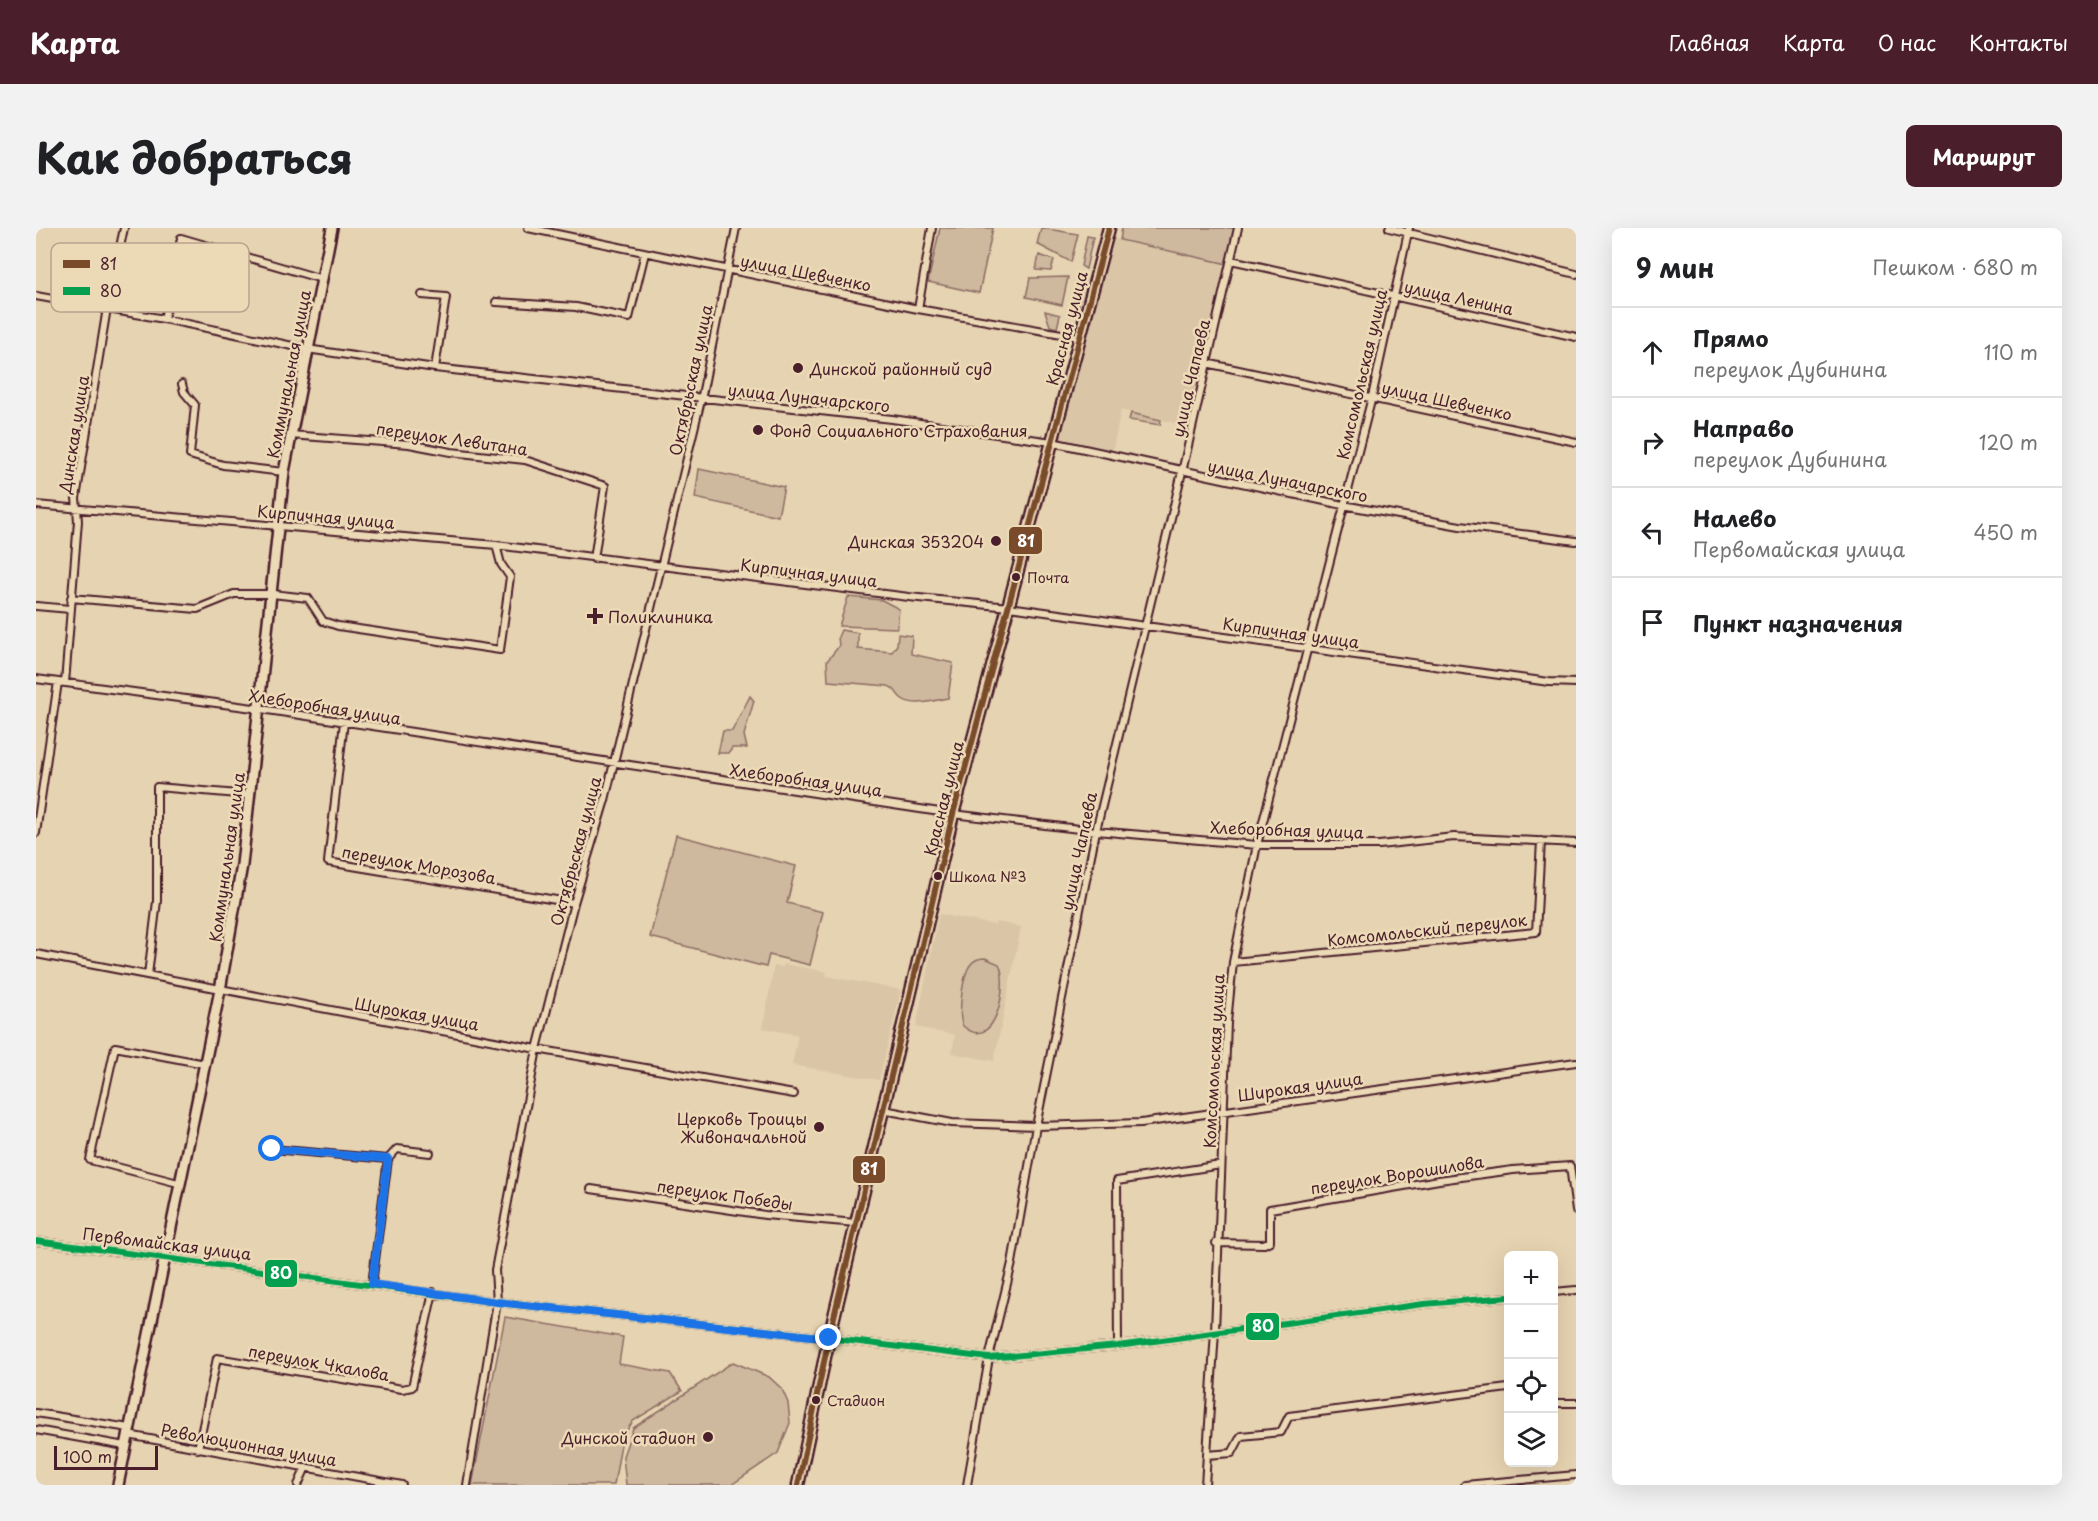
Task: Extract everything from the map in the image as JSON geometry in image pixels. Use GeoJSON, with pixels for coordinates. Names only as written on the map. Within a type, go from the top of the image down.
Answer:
{"type":"FeatureCollection","features":[{"type":"Feature","properties":{"kind":"main road","name":"Красная улица"},"geometry":{"type":"LineString","coordinates":[[798,1485],[829,1338],[953,814],[1109,228]]}},
{"type":"Feature","properties":{"kind":"street","name":"Динская улица"},"geometry":{"type":"LineString","coordinates":[[121,243],[124,228]]}},
{"type":"Feature","properties":{"kind":"street","name":"Коммунальная улица"},"geometry":{"type":"LineString","coordinates":[[118,1485],[178,1183],[220,990],[242,865],[261,709],[277,525],[284,472],[332,228]]}},
{"type":"Feature","properties":{"kind":"street","name":"улица Шевченко"},"geometry":{"type":"LineString","coordinates":[[528,228],[918,309],[1079,337]]}},
{"type":"Feature","properties":{"kind":"street","name":"Октябрьская улица"},"geometry":{"type":"LineString","coordinates":[[467,1485],[497,1302],[495,1270],[537,1049],[573,903],[605,800],[701,400],[736,228]]}},
{"type":"Feature","properties":{"kind":"street"},"geometry":{"type":"LineString","coordinates":[[918,309],[932,228]]}},
{"type":"Feature","properties":{"kind":"street","name":"улица Чапаева"},"geometry":{"type":"LineString","coordinates":[[968,1485],[989,1359],[1012,1263],[1036,1126],[1095,831],[1182,472],[1238,228]]}},
{"type":"Feature","properties":{"kind":"street"},"geometry":{"type":"LineString","coordinates":[[1389,228],[1409,230],[1576,274]]}},
{"type":"Feature","properties":{"kind":"street","name":"Комсомольская улица"},"geometry":{"type":"LineString","coordinates":[[1205,1485],[1215,1331],[1216,1243],[1227,1023],[1233,962],[1257,845],[1371,397],[1409,230]]}},
{"type":"Feature","properties":{"kind":"street"},"geometry":{"type":"LineString","coordinates":[[180,243],[181,238],[198,243]]}},
{"type":"Feature","properties":{"kind":"street"},"geometry":{"type":"LineString","coordinates":[[496,302],[576,307],[629,318],[645,253]]}},
{"type":"Feature","properties":{"kind":"street"},"geometry":{"type":"LineString","coordinates":[[249,258],[322,279]]}},
{"type":"Feature","properties":{"kind":"street","name":"улица Ленина"},"geometry":{"type":"LineString","coordinates":[[1231,260],[1576,337]]}},
{"type":"Feature","properties":{"kind":"street"},"geometry":{"type":"LineString","coordinates":[[422,295],[446,297],[435,368]]}},
{"type":"Feature","properties":{"kind":"street","name":"улица Луначарского"},"geometry":{"type":"LineString","coordinates":[[36,296],[51,299]]}},
{"type":"Feature","properties":{"kind":"street","name":"Динская улица"},"geometry":{"type":"LineString","coordinates":[[36,833],[61,682],[70,609],[76,498],[106,312]]}},
{"type":"Feature","properties":{"kind":"street","name":"улица Луначарского"},"geometry":{"type":"LineString","coordinates":[[128,312],[307,349],[435,368],[701,400],[892,419],[1052,442],[1182,472],[1343,505],[1460,526],[1576,541]]}},
{"type":"Feature","properties":{"kind":"street"},"geometry":{"type":"LineString","coordinates":[[164,319],[165,312]]}},
{"type":"Feature","properties":{"kind":"street","name":"улица Шевченко"},"geometry":{"type":"LineString","coordinates":[[1206,363],[1576,442]]}},
{"type":"Feature","properties":{"kind":"street"},"geometry":{"type":"LineString","coordinates":[[182,384],[184,392],[195,405],[190,455],[223,465],[284,472]]}},
{"type":"Feature","properties":{"kind":"street","name":"переулок Левитана"},"geometry":{"type":"LineString","coordinates":[[290,435],[409,444],[451,452],[525,460],[605,486],[594,559]]}},
{"type":"Feature","properties":{"kind":"street","name":"Кирпичная улица"},"geometry":{"type":"LineString","coordinates":[[36,505],[496,545],[594,559],[1009,607],[1549,682],[1576,683]]}},
{"type":"Feature","properties":{"kind":"street"},"geometry":{"type":"LineString","coordinates":[[71,598],[196,609],[234,594],[272,594],[308,598],[323,621],[338,626],[500,650],[510,577],[501,564],[496,545]]}},
{"type":"Feature","properties":{"kind":"street"},"geometry":{"type":"LineString","coordinates":[[36,606],[70,609]]}},
{"type":"Feature","properties":{"kind":"street","name":"Хлеборобная улица"},"geometry":{"type":"LineString","coordinates":[[36,679],[261,709],[953,814],[1095,831],[1257,845],[1378,845],[1454,837],[1576,843]]}},
{"type":"Feature","properties":{"kind":"street","name":"переулок Морозова"},"geometry":{"type":"LineString","coordinates":[[345,722],[328,862],[573,903]]}},
{"type":"Feature","properties":{"kind":"street"},"geometry":{"type":"LineString","coordinates":[[148,975],[157,901],[157,788],[250,795]]}},
{"type":"Feature","properties":{"kind":"street","name":"Комсомольский переулок"},"geometry":{"type":"LineString","coordinates":[[1233,962],[1536,932],[1541,842]]}},
{"type":"Feature","properties":{"kind":"street","name":"Широкая улица"},"geometry":{"type":"LineString","coordinates":[[36,954],[537,1049],[794,1094]]}},
{"type":"Feature","properties":{"kind":"street"},"geometry":{"type":"LineString","coordinates":[[178,1183],[90,1160],[115,1047],[205,1064]]}},
{"type":"Feature","properties":{"kind":"street","name":"Широкая улица"},"geometry":{"type":"LineString","coordinates":[[884,1110],[952,1123],[1036,1126],[1141,1123],[1576,1062]]}},
{"type":"Feature","properties":{"kind":"street"},"geometry":{"type":"LineString","coordinates":[[272,1149],[388,1159]]}},
{"type":"Feature","properties":{"kind":"street"},"geometry":{"type":"LineString","coordinates":[[372,1284],[388,1159],[397,1149],[430,1153]]}},
{"type":"Feature","properties":{"kind":"street"},"geometry":{"type":"LineString","coordinates":[[1118,1346],[1117,1181],[1221,1165]]}},
{"type":"Feature","properties":{"kind":"street","name":"переулок Ворошилова"},"geometry":{"type":"LineString","coordinates":[[1216,1243],[1264,1244],[1270,1241],[1270,1209],[1513,1170],[1570,1166],[1576,1211]]}},
{"type":"Feature","properties":{"kind":"street","name":"переулок Победы"},"geometry":{"type":"LineString","coordinates":[[591,1189],[765,1215],[856,1223]]}},
{"type":"Feature","properties":{"kind":"street","name":"Первомайская улица"},"geometry":{"type":"LineString","coordinates":[[36,1241],[165,1256],[497,1302],[829,1338],[989,1359],[1118,1346],[1215,1331],[1504,1298]]}},
{"type":"Feature","properties":{"kind":"street"},"geometry":{"type":"LineString","coordinates":[[1558,1292],[1576,1290]]}},
{"type":"Feature","properties":{"kind":"street","name":"переулок Чкалова"},"geometry":{"type":"LineString","coordinates":[[198,1449],[217,1358],[402,1389],[412,1387],[433,1292]]}},
{"type":"Feature","properties":{"kind":"street"},"geometry":{"type":"LineString","coordinates":[[1207,1455],[1232,1453],[1241,1436],[1281,1432],[1290,1416],[1504,1389]]}},
{"type":"Feature","properties":{"kind":"street"},"geometry":{"type":"LineString","coordinates":[[1558,1403],[1576,1403]]}},
{"type":"Feature","properties":{"kind":"street","name":"Революционная улица"},"geometry":{"type":"LineString","coordinates":[[36,1413],[128,1431],[198,1449],[402,1485]]}},
{"type":"Feature","properties":{"kind":"street"},"geometry":{"type":"LineString","coordinates":[[36,1430],[125,1446]]}},
{"type":"Feature","properties":{"kind":"street"},"geometry":{"type":"LineString","coordinates":[[298,1485],[306,1467]]}},
{"type":"Feature","properties":{"kind":"street"},"geometry":{"type":"LineString","coordinates":[[1465,1485],[1576,1475]]}},
{"type":"Feature","properties":{"kind":"shaded area"},"geometry":{"type":"Polygon","coordinates":[[[940,228],[993,228],[979,293],[928,282],[940,228]]]}},
{"type":"Feature","properties":{"kind":"shaded area"},"geometry":{"type":"Polygon","coordinates":[[[1041,228],[1078,234],[1071,262],[1037,244],[1041,228]]]}},
{"type":"Feature","properties":{"kind":"shaded area"},"geometry":{"type":"Polygon","coordinates":[[[1122,228],[1234,228],[1228,264],[1120,240],[1122,228]]]}},
{"type":"Feature","properties":{"kind":"shaded area"},"geometry":{"type":"Polygon","coordinates":[[[1087,236],[1093,237],[1086,269],[1081,266],[1087,236]]]}},
{"type":"Feature","properties":{"kind":"shaded area"},"geometry":{"type":"Polygon","coordinates":[[[1112,238],[1228,264],[1188,426],[1121,410],[1112,453],[1055,440],[1112,238]]]}},
{"type":"Feature","properties":{"kind":"shaded area"},"geometry":{"type":"Polygon","coordinates":[[[1039,255],[1054,260],[1051,271],[1036,270],[1039,255]]]}},
{"type":"Feature","properties":{"kind":"shaded area"},"geometry":{"type":"Polygon","coordinates":[[[1085,276],[1078,308],[1072,307],[1078,277],[1085,276]]]}},
{"type":"Feature","properties":{"kind":"shaded area"},"geometry":{"type":"Polygon","coordinates":[[[1068,277],[1062,305],[1026,297],[1030,278],[1068,277]]]}},
{"type":"Feature","properties":{"kind":"shaded area"},"geometry":{"type":"Polygon","coordinates":[[[1045,311],[1060,315],[1057,328],[1050,326],[1045,311]]]}},
{"type":"Feature","properties":{"kind":"shaded area"},"geometry":{"type":"Polygon","coordinates":[[[1131,413],[1161,420],[1160,425],[1129,420],[1131,413]]]}},
{"type":"Feature","properties":{"kind":"shaded area"},"geometry":{"type":"Polygon","coordinates":[[[699,469],[784,487],[778,516],[695,498],[699,469]]]}},
{"type":"Feature","properties":{"kind":"shaded area"},"geometry":{"type":"Polygon","coordinates":[[[848,597],[882,600],[899,609],[897,628],[839,626],[848,597]]]}},
{"type":"Feature","properties":{"kind":"shaded area"},"geometry":{"type":"Polygon","coordinates":[[[841,630],[858,633],[858,649],[892,652],[897,645],[898,634],[912,636],[911,654],[953,663],[948,698],[911,703],[901,698],[888,686],[828,681],[827,661],[839,646],[838,637],[841,630]]]}},
{"type":"Feature","properties":{"kind":"shaded area"},"geometry":{"type":"Polygon","coordinates":[[[750,696],[754,701],[744,735],[747,748],[732,748],[729,753],[718,753],[723,731],[732,731],[750,696]]]}},
{"type":"Feature","properties":{"kind":"shaded area"},"geometry":{"type":"Polygon","coordinates":[[[676,835],[796,866],[787,903],[823,912],[810,965],[769,955],[766,967],[650,937],[676,835]]]}},
{"type":"Feature","properties":{"kind":"shaded area","name":"Школа №3"},"geometry":{"type":"Polygon","coordinates":[[[939,914],[995,925],[996,922],[1021,927],[994,1061],[952,1053],[955,1035],[916,1027],[939,914]]]}},
{"type":"Feature","properties":{"kind":"shaded area"},"geometry":{"type":"Polygon","coordinates":[[[985,958],[999,964],[1002,973],[1001,999],[992,1024],[984,1031],[974,1032],[963,1026],[961,1021],[962,994],[971,964],[977,959],[985,958]]]}},
{"type":"Feature","properties":{"kind":"shaded area"},"geometry":{"type":"Polygon","coordinates":[[[784,964],[827,972],[826,976],[901,990],[879,1080],[792,1065],[798,1035],[763,1028],[774,966],[783,967],[784,964]]]}},
{"type":"Feature","properties":{"kind":"shaded area"},"geometry":{"type":"Polygon","coordinates":[[[505,1317],[623,1337],[619,1364],[670,1373],[682,1391],[633,1421],[622,1438],[614,1485],[472,1485],[505,1317]]]}},
{"type":"Feature","properties":{"kind":"shaded area"},"geometry":{"type":"Polygon","coordinates":[[[733,1362],[769,1377],[782,1389],[788,1403],[790,1423],[778,1453],[731,1485],[626,1485],[623,1456],[633,1428],[733,1362]]]}},
{"type":"Feature","properties":{"kind":"transit line","name":"81"},"geometry":{"type":"LineString","coordinates":[[798,1485],[829,1338],[953,814],[1109,228]]}},
{"type":"Feature","properties":{"kind":"transit line","name":"80"},"geometry":{"type":"LineString","coordinates":[[36,1241],[497,1302],[795,1334],[989,1358],[1118,1346],[1424,1304],[1504,1297]]}},
{"type":"Feature","properties":{"kind":"place","name":"Динской районный суд"},"geometry":{"type":"Point","coordinates":[798,368]}},
{"type":"Feature","properties":{"kind":"place","name":"Фонд Социального Страхования"},"geometry":{"type":"Point","coordinates":[758,430]}},
{"type":"Feature","properties":{"kind":"place","name":"Динская 353204"},"geometry":{"type":"Point","coordinates":[996,541]}},
{"type":"Feature","properties":{"kind":"place","name":"Почта"},"geometry":{"type":"Point","coordinates":[1016,577]}},
{"type":"Feature","properties":{"kind":"place","name":"Поликлиника"},"geometry":{"type":"Point","coordinates":[595,616]}},
{"type":"Feature","properties":{"kind":"place","name":"Школа №3"},"geometry":{"type":"Point","coordinates":[938,876]}},
{"type":"Feature","properties":{"kind":"place","name":"Церковь Троицы Живоначальной"},"geometry":{"type":"Point","coordinates":[819,1127]}},
{"type":"Feature","properties":{"kind":"place","name":"Стадион"},"geometry":{"type":"Point","coordinates":[816,1400]}},
{"type":"Feature","properties":{"kind":"place","name":"Динской стадион"},"geometry":{"type":"Point","coordinates":[708,1437]}},
{"type":"Feature","properties":{"kind":"route"},"geometry":{"type":"LineString","coordinates":[[272,1149],[388,1159],[372,1284],[497,1302],[829,1338]]}}]}
